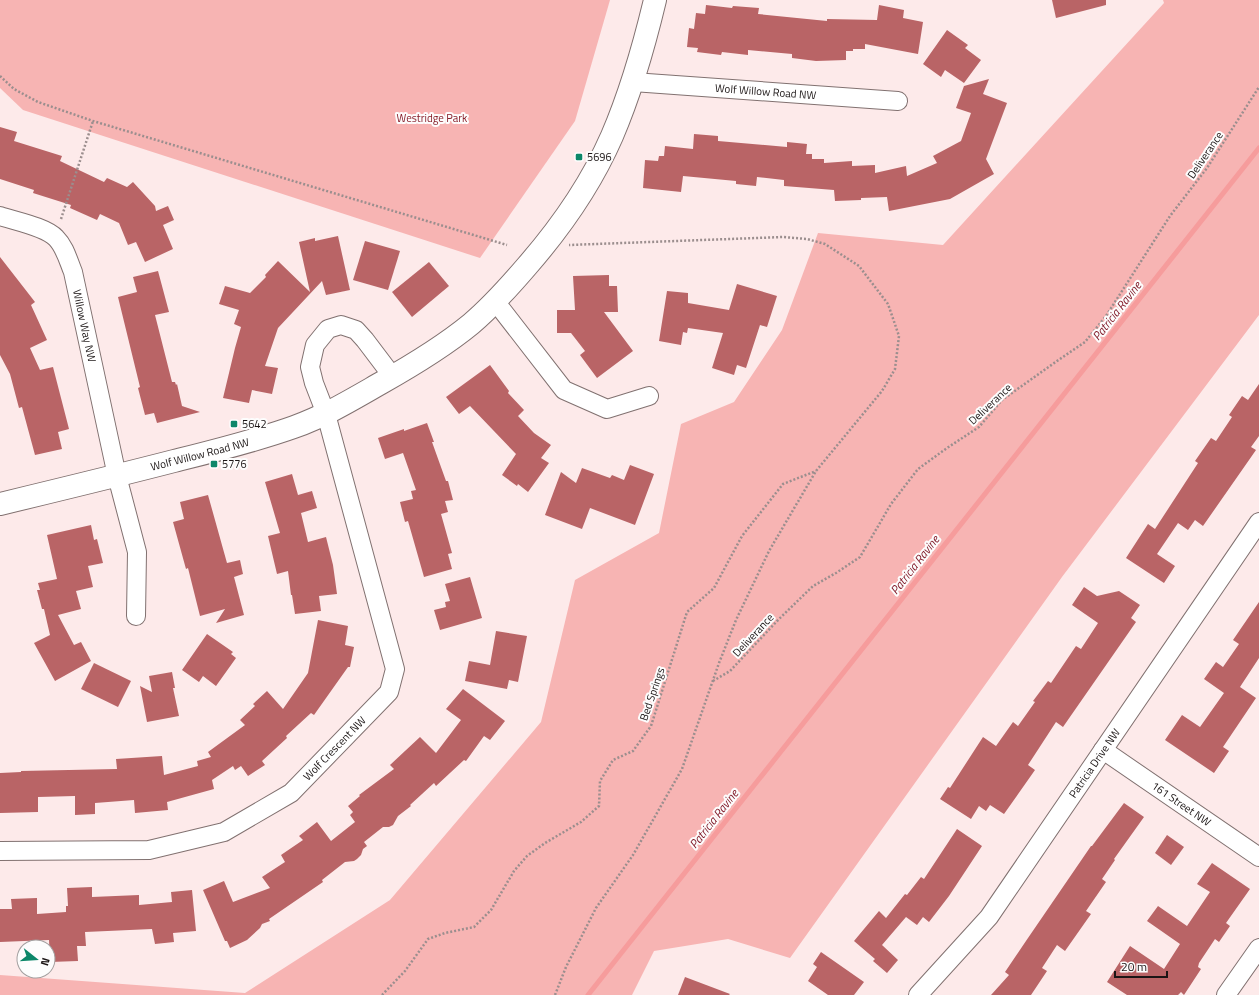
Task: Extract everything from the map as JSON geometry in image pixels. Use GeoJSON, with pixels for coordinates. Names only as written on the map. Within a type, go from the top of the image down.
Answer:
{"type":"FeatureCollection","features":[{"type":"Feature","properties":{"kind":"street","name":"Wolf Willow Road NW"},"geometry":{"type":"LineString","coordinates":[[0,504],[117,476],[294,427],[326,414],[393,377],[420,361],[472,323],[495,301],[543,248],[584,190],[611,137],[633,82],[655,0]]}},
{"type":"Feature","properties":{"kind":"street","name":"Wolf Willow Road NW"},"geometry":{"type":"LineString","coordinates":[[633,82],[898,101]]}},
{"type":"Feature","properties":{"kind":"street"},"geometry":{"type":"LineString","coordinates":[[0,216],[39,228],[56,237]]}},
{"type":"Feature","properties":{"kind":"street","name":"Willow Way NW"},"geometry":{"type":"LineString","coordinates":[[56,237],[64,249],[73,272],[117,476]]}},
{"type":"Feature","properties":{"kind":"street"},"geometry":{"type":"LineString","coordinates":[[495,301],[564,390],[607,409],[648,396]]}},
{"type":"Feature","properties":{"kind":"street"},"geometry":{"type":"LineString","coordinates":[[326,414],[314,383],[310,367],[315,345],[328,329],[341,325],[356,330],[393,377]]}},
{"type":"Feature","properties":{"kind":"street","name":"Wolf Crescent NW"},"geometry":{"type":"LineString","coordinates":[[0,851],[149,850],[224,832],[291,793],[389,692],[395,669],[326,414]]}},
{"type":"Feature","properties":{"kind":"street"},"geometry":{"type":"LineString","coordinates":[[117,476],[136,552],[136,616]]}},
{"type":"Feature","properties":{"kind":"street","name":"Patricia Drive NW"},"geometry":{"type":"LineString","coordinates":[[918,995],[989,917],[1259,522]]}},
{"type":"Feature","properties":{"kind":"street","name":"161 Street NW"},"geometry":{"type":"LineString","coordinates":[[1103,750],[1259,857]]}},
{"type":"Feature","properties":{"kind":"street"},"geometry":{"type":"LineString","coordinates":[[1226,995],[1259,948]]}},
{"type":"Feature","properties":{"kind":"path"},"geometry":{"type":"LineString","coordinates":[[0,76],[14,89],[38,102],[93,121],[507,245]]}},
{"type":"Feature","properties":{"kind":"path","name":"Deliverance"},"geometry":{"type":"LineString","coordinates":[[713,682],[730,671],[812,586],[836,573],[860,557],[891,504],[918,469],[979,427],[1002,400],[1085,342],[1106,316],[1170,216],[1207,168],[1259,87]]}},
{"type":"Feature","properties":{"kind":"path"},"geometry":{"type":"LineString","coordinates":[[56,237],[93,121]]}},
{"type":"Feature","properties":{"kind":"path"},"geometry":{"type":"LineString","coordinates":[[555,995],[566,967],[596,908],[633,855],[682,769],[736,620],[769,551],[816,471],[882,391],[895,369],[899,336],[888,304],[859,266],[825,244],[807,239],[783,237],[565,246]]}},
{"type":"Feature","properties":{"kind":"path","name":"Bed Springs"},"geometry":{"type":"LineString","coordinates":[[382,995],[405,971],[428,939],[474,928],[491,910],[514,871],[527,856],[581,822],[599,806],[600,781],[613,760],[633,751],[651,726],[687,612],[714,588],[742,536],[783,484],[816,471]]}},
{"type":"Feature","properties":{"kind":"green space","name":"Westridge Park"},"geometry":{"type":"Polygon","coordinates":[[[0,0],[610,0],[575,121],[480,258],[23,110],[0,88],[0,0]]]}},
{"type":"Feature","properties":{"kind":"green space"},"geometry":{"type":"Polygon","coordinates":[[[1163,0],[1259,0],[1259,315],[1062,577],[790,958],[728,939],[654,951],[632,995],[0,995],[0,975],[16,976],[16,979],[54,979],[245,993],[390,900],[541,722],[575,580],[659,533],[681,424],[734,402],[782,330],[818,233],[943,245],[1164,3],[1163,0]]]}},
{"type":"Feature","properties":{"kind":"building"},"geometry":{"type":"Polygon","coordinates":[[[1052,0],[1106,0],[1106,5],[1056,18],[1052,0]]]}},
{"type":"Feature","properties":{"kind":"building"},"geometry":{"type":"Polygon","coordinates":[[[706,5],[732,8],[733,6],[759,8],[758,14],[827,21],[827,19],[877,20],[879,5],[904,10],[903,18],[923,22],[918,54],[865,44],[865,49],[853,49],[853,51],[846,51],[846,60],[816,61],[792,58],[792,54],[748,50],[748,55],[722,52],[721,55],[697,52],[698,48],[687,47],[689,28],[694,29],[696,13],[705,14],[706,5]]]}},
{"type":"Feature","properties":{"kind":"building"},"geometry":{"type":"Polygon","coordinates":[[[947,30],[968,45],[965,48],[981,60],[964,83],[945,70],[941,77],[923,64],[947,30]]]}},
{"type":"Feature","properties":{"kind":"building"},"geometry":{"type":"Polygon","coordinates":[[[989,79],[983,94],[1007,103],[986,159],[994,174],[950,199],[889,211],[887,197],[835,201],[834,190],[784,186],[784,180],[757,177],[756,186],[736,184],[736,181],[683,176],[681,192],[643,188],[645,160],[658,161],[659,156],[664,156],[665,146],[693,149],[694,134],[718,136],[718,141],[787,147],[787,142],[807,144],[806,154],[812,154],[812,159],[824,159],[824,163],[852,161],[852,166],[875,165],[875,173],[906,166],[907,176],[937,163],[933,156],[961,141],[971,113],[956,108],[964,86],[989,79]]]}},
{"type":"Feature","properties":{"kind":"building"},"geometry":{"type":"Polygon","coordinates":[[[0,127],[17,132],[14,141],[62,156],[60,161],[104,182],[107,178],[127,187],[133,182],[155,206],[156,211],[168,206],[174,220],[163,225],[173,249],[145,262],[136,242],[128,245],[119,223],[100,214],[97,220],[70,208],[71,205],[33,193],[34,190],[0,179],[0,127]]]}},
{"type":"Feature","properties":{"kind":"building"},"geometry":{"type":"Polygon","coordinates":[[[338,236],[350,290],[326,295],[322,281],[278,328],[265,366],[278,368],[272,394],[252,390],[249,403],[223,398],[241,327],[234,324],[239,310],[219,304],[225,286],[250,293],[266,277],[265,275],[278,261],[310,292],[299,242],[315,238],[315,241],[338,236]]]}},
{"type":"Feature","properties":{"kind":"building"},"geometry":{"type":"Polygon","coordinates":[[[365,241],[400,251],[388,290],[353,280],[365,241]]]}},
{"type":"Feature","properties":{"kind":"building"},"geometry":{"type":"Polygon","coordinates":[[[0,257],[35,302],[31,305],[47,340],[30,348],[40,370],[53,367],[69,429],[58,432],[62,449],[35,455],[22,407],[19,408],[10,374],[0,355],[0,257]]]}},
{"type":"Feature","properties":{"kind":"building"},"geometry":{"type":"Polygon","coordinates":[[[429,262],[449,286],[412,317],[392,292],[429,262]]]}},
{"type":"Feature","properties":{"kind":"building"},"geometry":{"type":"Polygon","coordinates":[[[158,271],[169,312],[155,315],[172,382],[175,382],[176,385],[177,384],[182,406],[200,412],[157,423],[154,413],[145,415],[138,388],[140,387],[118,297],[137,292],[133,277],[158,271]]]}},
{"type":"Feature","properties":{"kind":"building"},"geometry":{"type":"Polygon","coordinates":[[[609,275],[609,286],[617,286],[618,312],[604,312],[633,351],[597,378],[580,355],[585,351],[571,333],[557,333],[557,310],[575,310],[573,276],[609,275]]]}},
{"type":"Feature","properties":{"kind":"building"},"geometry":{"type":"Polygon","coordinates":[[[737,284],[777,296],[767,327],[760,325],[746,368],[737,365],[734,375],[712,368],[723,333],[688,328],[687,333],[683,332],[681,345],[659,341],[667,291],[688,293],[688,303],[729,310],[737,284]]]}},
{"type":"Feature","properties":{"kind":"building"},"geometry":{"type":"Polygon","coordinates":[[[490,365],[509,391],[508,393],[524,410],[518,416],[534,433],[551,445],[541,458],[549,463],[528,492],[518,484],[517,486],[502,475],[516,454],[470,406],[459,414],[446,397],[490,365]]]}},
{"type":"Feature","properties":{"kind":"building"},"geometry":{"type":"Polygon","coordinates":[[[1259,384],[1259,436],[1251,447],[1256,450],[1203,526],[1195,520],[1188,530],[1178,523],[1157,554],[1175,566],[1164,583],[1126,558],[1148,524],[1155,529],[1198,463],[1195,461],[1211,438],[1216,441],[1232,417],[1229,415],[1242,396],[1248,400],[1259,384]]]}},
{"type":"Feature","properties":{"kind":"building"},"geometry":{"type":"Polygon","coordinates":[[[427,423],[446,481],[448,481],[453,500],[445,501],[448,512],[441,514],[452,553],[448,554],[452,569],[424,577],[408,521],[405,522],[400,502],[413,499],[411,491],[416,490],[403,453],[385,459],[378,438],[427,423]]]}},
{"type":"Feature","properties":{"kind":"building"},"geometry":{"type":"Polygon","coordinates":[[[630,465],[654,474],[635,525],[590,508],[582,529],[545,515],[561,472],[576,483],[582,468],[610,478],[612,475],[624,480],[630,465]]]}},
{"type":"Feature","properties":{"kind":"building"},"geometry":{"type":"Polygon","coordinates":[[[292,474],[298,495],[312,491],[317,508],[301,513],[308,542],[326,537],[333,565],[337,594],[319,596],[321,611],[295,614],[288,571],[277,574],[268,536],[280,533],[265,482],[292,474]]]}},
{"type":"Feature","properties":{"kind":"building"},"geometry":{"type":"Polygon","coordinates":[[[208,495],[227,563],[240,560],[243,574],[234,577],[244,615],[216,623],[225,609],[200,616],[188,568],[186,569],[173,522],[184,519],[180,502],[208,495]]]}},
{"type":"Feature","properties":{"kind":"building"},"geometry":{"type":"Polygon","coordinates":[[[91,525],[94,540],[97,539],[103,563],[88,566],[93,587],[76,591],[81,609],[58,615],[74,645],[81,642],[91,661],[55,681],[34,643],[50,635],[44,609],[42,609],[37,590],[40,590],[38,583],[57,579],[47,535],[91,525]]]}},
{"type":"Feature","properties":{"kind":"building"},"geometry":{"type":"Polygon","coordinates":[[[470,577],[482,618],[440,630],[434,610],[446,607],[445,602],[450,601],[445,584],[470,577]]]}},
{"type":"Feature","properties":{"kind":"building"},"geometry":{"type":"Polygon","coordinates":[[[1084,587],[1097,596],[1119,591],[1140,605],[1131,618],[1136,622],[1063,727],[1056,722],[1028,765],[1035,770],[1004,814],[990,805],[986,811],[979,806],[971,819],[940,799],[948,787],[950,788],[983,737],[996,746],[1013,722],[1018,726],[1035,702],[1033,701],[1048,681],[1051,683],[1076,646],[1081,649],[1098,623],[1072,605],[1084,587]]]}},
{"type":"Feature","properties":{"kind":"building"},"geometry":{"type":"Polygon","coordinates":[[[1259,602],[1259,658],[1240,687],[1256,698],[1223,747],[1229,751],[1214,773],[1165,740],[1182,715],[1200,727],[1224,693],[1204,679],[1216,662],[1223,667],[1239,644],[1233,640],[1259,602]]]}},
{"type":"Feature","properties":{"kind":"building"},"geometry":{"type":"Polygon","coordinates":[[[318,620],[348,626],[345,645],[354,647],[350,667],[348,667],[314,715],[311,713],[286,736],[287,738],[262,761],[265,765],[248,776],[241,766],[235,770],[233,766],[212,780],[214,789],[167,802],[168,810],[135,813],[134,800],[95,803],[95,814],[75,815],[75,796],[38,797],[38,812],[0,813],[0,773],[21,771],[117,769],[116,759],[162,756],[164,775],[198,766],[197,761],[211,757],[208,752],[245,725],[240,720],[255,706],[253,704],[267,691],[283,709],[308,673],[318,620]]]}},
{"type":"Feature","properties":{"kind":"building"},"geometry":{"type":"Polygon","coordinates":[[[496,631],[527,636],[518,682],[509,680],[507,689],[465,681],[469,661],[490,665],[496,631]]]}},
{"type":"Feature","properties":{"kind":"building"},"geometry":{"type":"Polygon","coordinates":[[[207,634],[233,652],[231,654],[236,658],[216,686],[203,676],[199,682],[182,670],[207,634]]]}},
{"type":"Feature","properties":{"kind":"building"},"geometry":{"type":"Polygon","coordinates":[[[94,663],[131,681],[118,707],[81,689],[94,663]]]}},
{"type":"Feature","properties":{"kind":"building"},"geometry":{"type":"Polygon","coordinates":[[[172,672],[175,688],[173,688],[179,716],[147,722],[140,686],[152,692],[149,676],[172,672]]]}},
{"type":"Feature","properties":{"kind":"building"},"geometry":{"type":"Polygon","coordinates":[[[463,689],[505,721],[490,740],[484,736],[466,761],[464,760],[436,786],[434,783],[410,805],[411,806],[398,816],[393,825],[383,827],[364,842],[367,846],[363,849],[361,855],[357,859],[354,861],[345,862],[322,880],[323,882],[269,919],[270,921],[262,924],[260,928],[247,940],[230,948],[227,941],[225,941],[203,890],[224,881],[233,902],[270,888],[262,877],[285,862],[281,855],[303,840],[299,836],[317,822],[331,841],[355,822],[350,815],[353,812],[348,806],[360,796],[359,795],[394,769],[390,765],[420,737],[436,753],[461,720],[446,709],[463,689]]]}},
{"type":"Feature","properties":{"kind":"building"},"geometry":{"type":"Polygon","coordinates":[[[1124,803],[1144,817],[1114,859],[1115,860],[1102,879],[1106,882],[1086,911],[1091,914],[1065,951],[1057,945],[1042,968],[1047,971],[1031,995],[991,995],[1009,975],[1005,972],[1091,846],[1124,803]]]}},
{"type":"Feature","properties":{"kind":"building"},"geometry":{"type":"Polygon","coordinates":[[[957,829],[982,846],[949,896],[929,922],[923,917],[917,925],[906,917],[882,945],[898,960],[887,973],[873,961],[875,959],[854,941],[879,911],[886,918],[921,877],[924,879],[957,829]]]}},
{"type":"Feature","properties":{"kind":"building"},"geometry":{"type":"Polygon","coordinates":[[[1167,835],[1184,847],[1171,865],[1155,853],[1167,835]]]}},
{"type":"Feature","properties":{"kind":"building"},"geometry":{"type":"Polygon","coordinates":[[[1212,863],[1250,889],[1226,923],[1230,926],[1219,942],[1215,939],[1199,963],[1198,967],[1201,969],[1184,995],[1181,992],[1178,995],[1127,995],[1107,982],[1130,946],[1164,969],[1180,944],[1147,921],[1158,906],[1187,926],[1210,892],[1197,884],[1212,863]]]}},
{"type":"Feature","properties":{"kind":"building"},"geometry":{"type":"Polygon","coordinates":[[[92,887],[92,897],[139,895],[139,905],[172,902],[171,892],[192,890],[196,931],[173,933],[174,942],[155,944],[152,929],[85,932],[86,946],[77,946],[78,961],[56,962],[56,939],[16,939],[16,941],[0,942],[0,909],[12,909],[11,899],[37,898],[37,914],[66,912],[66,906],[68,906],[67,888],[92,887]]]}},
{"type":"Feature","properties":{"kind":"building"},"geometry":{"type":"Polygon","coordinates":[[[821,952],[864,982],[854,995],[828,995],[808,981],[817,967],[813,964],[821,952]]]}},
{"type":"Feature","properties":{"kind":"building"},"geometry":{"type":"Polygon","coordinates":[[[685,977],[730,994],[678,995],[685,977]]]}},
{"type":"Feature","properties":{"kind":"waterway","name":"Patricia Ravine"},"geometry":{"type":"LineString","coordinates":[[588,995],[1259,148]]}},
{"type":"Feature","properties":{"kind":"place","name":"5696"},"geometry":{"type":"Point","coordinates":[579,157]}},
{"type":"Feature","properties":{"kind":"place","name":"5642"},"geometry":{"type":"Point","coordinates":[234,424]}},
{"type":"Feature","properties":{"kind":"place","name":"5776"},"geometry":{"type":"Point","coordinates":[214,464]}}]}
